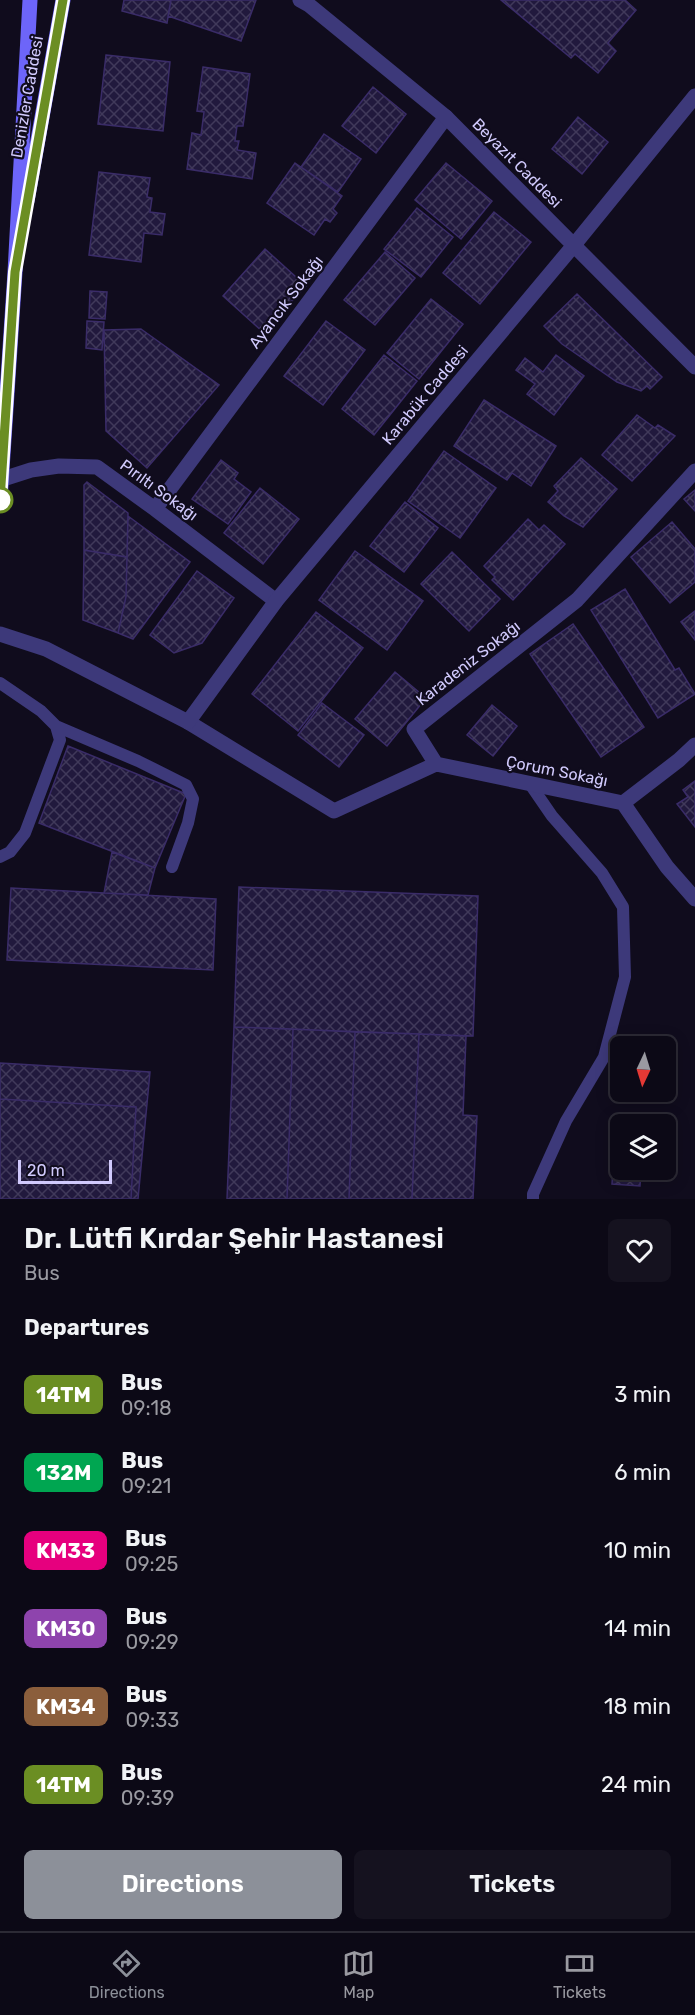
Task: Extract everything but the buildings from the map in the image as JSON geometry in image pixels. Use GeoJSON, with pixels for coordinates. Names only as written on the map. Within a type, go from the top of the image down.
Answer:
{"type":"FeatureCollection","features":[{"type":"Feature","properties":{"kind":"main road","name":"Denizler Caddesi"},"geometry":{"type":"LineString","coordinates":[[0,500],[30,0]]}},
{"type":"Feature","properties":{"kind":"main road","name":"Denizler Caddesi"},"geometry":{"type":"LineString","coordinates":[[15,272],[63,0]]}},
{"type":"Feature","properties":{"kind":"street","name":"Beyazıt Caddesi"},"geometry":{"type":"LineString","coordinates":[[306,2],[446,117],[695,367]]}},
{"type":"Feature","properties":{"kind":"street","name":"Karabük Caddesi"},"geometry":{"type":"LineString","coordinates":[[188,722],[276,601],[695,96]]}},
{"type":"Feature","properties":{"kind":"street","name":"Ayancık Sokağı"},"geometry":{"type":"LineString","coordinates":[[155,509],[446,117]]}},
{"type":"Feature","properties":{"kind":"street","name":"Pırıltı Sokağı"},"geometry":{"type":"LineString","coordinates":[[3,478],[31,470],[59,466],[97,467],[276,601]]}},
{"type":"Feature","properties":{"kind":"street","name":"Karadeniz Sokağı"},"geometry":{"type":"LineString","coordinates":[[436,764],[414,729],[577,600],[695,471]]}},
{"type":"Feature","properties":{"kind":"street"},"geometry":{"type":"LineString","coordinates":[[0,634],[46,649],[188,722],[334,811],[436,764]]}},
{"type":"Feature","properties":{"kind":"street"},"geometry":{"type":"LineString","coordinates":[[623,803],[695,745]]}},
{"type":"Feature","properties":{"kind":"street","name":"Çorum Sokağı"},"geometry":{"type":"LineString","coordinates":[[436,764],[623,803],[667,867],[695,899]]}},
{"type":"Feature","properties":{"kind":"lane"},"geometry":{"type":"LineString","coordinates":[[0,683],[41,711],[56,726],[138,761],[186,785],[193,799],[188,823],[172,867]]}},
{"type":"Feature","properties":{"kind":"lane"},"geometry":{"type":"LineString","coordinates":[[0,857],[10,852],[25,833],[60,740],[56,726]]}},
{"type":"Feature","properties":{"kind":"lane"},"geometry":{"type":"LineString","coordinates":[[530,784],[552,816],[602,873],[623,907],[625,977],[604,1057],[567,1121],[533,1194],[533,1199]]}},
{"type":"Feature","properties":{"kind":"bus line","name":"14TM"},"geometry":{"type":"LineString","coordinates":[[0,500],[15,272],[63,0]]}}]}
